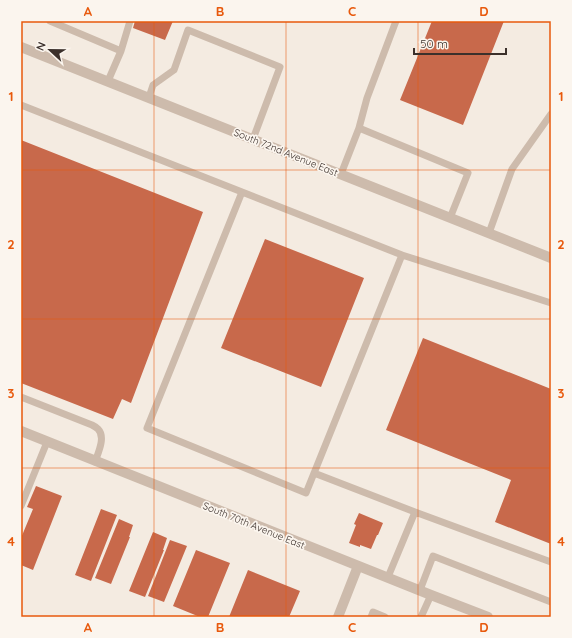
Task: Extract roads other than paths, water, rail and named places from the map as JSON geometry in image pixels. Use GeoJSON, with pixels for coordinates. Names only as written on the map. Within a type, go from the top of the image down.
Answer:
{"type":"FeatureCollection","features":[{"type":"Feature","properties":{"kind":"street","name":"South 72nd Avenue East"},"geometry":{"type":"LineString","coordinates":[[21,46],[551,258]]}},
{"type":"Feature","properties":{"kind":"street","name":"South 70th Avenue East"},"geometry":{"type":"LineString","coordinates":[[21,431],[95,462],[488,617]]}},
{"type":"Feature","properties":{"kind":"street"},"geometry":{"type":"LineString","coordinates":[[338,617],[358,566]]}},
{"type":"Feature","properties":{"kind":"lane"},"geometry":{"type":"LineString","coordinates":[[50,21],[121,51]]}},
{"type":"Feature","properties":{"kind":"lane"},"geometry":{"type":"LineString","coordinates":[[108,81],[121,51],[130,21]]}},
{"type":"Feature","properties":{"kind":"lane"},"geometry":{"type":"LineString","coordinates":[[341,174],[359,128],[367,98],[396,21]]}},
{"type":"Feature","properties":{"kind":"lane"},"geometry":{"type":"LineString","coordinates":[[149,98],[153,85],[174,70],[188,30],[280,66],[253,139]]}},
{"type":"Feature","properties":{"kind":"lane"},"geometry":{"type":"LineString","coordinates":[[21,105],[402,255],[551,303]]}},
{"type":"Feature","properties":{"kind":"lane"},"geometry":{"type":"LineString","coordinates":[[489,233],[512,169],[551,114]]}},
{"type":"Feature","properties":{"kind":"lane"},"geometry":{"type":"LineString","coordinates":[[359,128],[468,172],[450,218]]}},
{"type":"Feature","properties":{"kind":"lane"},"geometry":{"type":"LineString","coordinates":[[242,192],[147,428],[306,493],[402,255]]}},
{"type":"Feature","properties":{"kind":"lane"},"geometry":{"type":"LineString","coordinates":[[21,398],[92,425],[99,430],[102,436],[95,462]]}},
{"type":"Feature","properties":{"kind":"lane"},"geometry":{"type":"LineString","coordinates":[[21,506],[47,442]]}},
{"type":"Feature","properties":{"kind":"lane"},"geometry":{"type":"LineString","coordinates":[[314,473],[551,562]]}},
{"type":"Feature","properties":{"kind":"lane"},"geometry":{"type":"LineString","coordinates":[[388,577],[415,512]]}},
{"type":"Feature","properties":{"kind":"lane"},"geometry":{"type":"LineString","coordinates":[[420,590],[433,556],[551,602]]}},
{"type":"Feature","properties":{"kind":"lane"},"geometry":{"type":"LineString","coordinates":[[421,617],[431,595]]}},
{"type":"Feature","properties":{"kind":"lane"},"geometry":{"type":"LineString","coordinates":[[371,617],[373,612],[385,617]]}}]}
